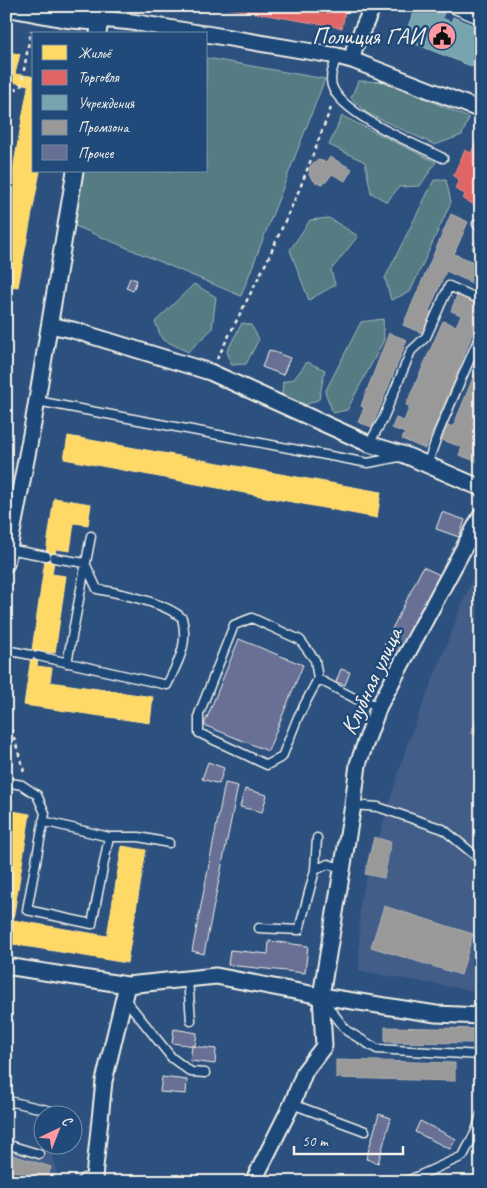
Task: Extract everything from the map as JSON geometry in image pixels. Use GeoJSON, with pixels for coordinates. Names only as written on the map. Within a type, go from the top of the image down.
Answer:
{"type":"FeatureCollection","features":[{"type":"Feature","properties":{"kind":"main road"},"geometry":{"type":"LineString","coordinates":[[14,6],[66,16],[100,20]]}},
{"type":"Feature","properties":{"kind":"street"},"geometry":{"type":"LineString","coordinates":[[345,58],[355,46],[373,6]]}},
{"type":"Feature","properties":{"kind":"street"},"geometry":{"type":"LineString","coordinates":[[100,20],[132,22],[193,32]]}},
{"type":"Feature","properties":{"kind":"street"},"geometry":{"type":"LineString","coordinates":[[208,35],[345,58],[481,110]]}},
{"type":"Feature","properties":{"kind":"street"},"geometry":{"type":"LineString","coordinates":[[6,564],[37,401],[76,172]]}},
{"type":"Feature","properties":{"kind":"street"},"geometry":{"type":"LineString","coordinates":[[50,325],[73,330],[210,372],[369,444],[405,455],[481,488]]}},
{"type":"Feature","properties":{"kind":"street","name":"Клубная улица"},"geometry":{"type":"LineString","coordinates":[[253,1182],[292,1104],[305,1071],[324,1046],[321,996],[353,805],[358,764],[379,706],[481,516]]}},
{"type":"Feature","properties":{"kind":"street"},"geometry":{"type":"LineString","coordinates":[[6,966],[125,991],[188,978],[216,976],[321,996],[436,1014],[481,1016]]}},
{"type":"Feature","properties":{"kind":"street"},"geometry":{"type":"LineString","coordinates":[[94,1181],[104,1081],[125,991]]}},
{"type":"Feature","properties":{"kind":"lane"},"geometry":{"type":"LineString","coordinates":[[447,6],[481,20]]}},
{"type":"Feature","properties":{"kind":"lane"},"geometry":{"type":"LineString","coordinates":[[345,58],[331,76],[336,94],[359,116],[443,158]]}},
{"type":"Feature","properties":{"kind":"lane"},"geometry":{"type":"LineString","coordinates":[[369,444],[383,419],[411,351],[426,338],[449,286],[481,300]]}},
{"type":"Feature","properties":{"kind":"lane"},"geometry":{"type":"LineString","coordinates":[[427,465],[438,431],[481,332]]}},
{"type":"Feature","properties":{"kind":"lane"},"geometry":{"type":"LineString","coordinates":[[37,401],[368,463],[405,455]]}},
{"type":"Feature","properties":{"kind":"lane"},"geometry":{"type":"LineString","coordinates":[[67,663],[91,536]]}},
{"type":"Feature","properties":{"kind":"lane"},"geometry":{"type":"LineString","coordinates":[[8,548],[46,556]]}},
{"type":"Feature","properties":{"kind":"lane"},"geometry":{"type":"LineString","coordinates":[[54,558],[85,563]]}},
{"type":"Feature","properties":{"kind":"lane"},"geometry":{"type":"LineString","coordinates":[[6,650],[167,685],[180,657],[186,636],[182,618],[172,610],[97,589],[85,563]]}},
{"type":"Feature","properties":{"kind":"lane"},"geometry":{"type":"LineString","coordinates":[[252,618],[300,640],[315,660],[318,679],[298,716],[282,757],[267,765],[199,733],[199,714],[234,625],[252,618]]}},
{"type":"Feature","properties":{"kind":"lane"},"geometry":{"type":"LineString","coordinates":[[318,679],[356,699],[379,706]]}},
{"type":"Feature","properties":{"kind":"lane"},"geometry":{"type":"LineString","coordinates":[[6,782],[22,786],[36,795],[45,813],[27,910],[92,924],[109,836]]}},
{"type":"Feature","properties":{"kind":"lane"},"geometry":{"type":"LineString","coordinates":[[353,805],[378,807],[443,829],[477,857],[481,867]]}},
{"type":"Feature","properties":{"kind":"lane"},"geometry":{"type":"LineString","coordinates":[[43,821],[109,836],[139,837],[169,843]]}},
{"type":"Feature","properties":{"kind":"lane"},"geometry":{"type":"LineString","coordinates":[[259,928],[299,930],[314,870],[317,838]]}},
{"type":"Feature","properties":{"kind":"lane"},"geometry":{"type":"LineString","coordinates":[[314,870],[328,864],[341,868]]}},
{"type":"Feature","properties":{"kind":"lane"},"geometry":{"type":"LineString","coordinates":[[188,978],[191,1022]]}},
{"type":"Feature","properties":{"kind":"lane"},"geometry":{"type":"LineString","coordinates":[[125,991],[172,1058],[191,1072],[205,1073]]}},
{"type":"Feature","properties":{"kind":"lane"},"geometry":{"type":"LineString","coordinates":[[321,996],[347,1031],[377,1049],[481,1055]]}},
{"type":"Feature","properties":{"kind":"lane"},"geometry":{"type":"LineString","coordinates":[[6,1105],[12,1102],[32,1107]]}},
{"type":"Feature","properties":{"kind":"lane"},"geometry":{"type":"LineString","coordinates":[[292,1104],[365,1132]]}},
{"type":"Feature","properties":{"kind":"lane"},"geometry":{"type":"LineString","coordinates":[[405,1182],[463,1156],[476,1131],[481,1115]]}},
{"type":"Feature","properties":{"kind":"lane"},"geometry":{"type":"LineString","coordinates":[[6,1144],[32,1152]]}},
{"type":"Feature","properties":{"kind":"path"},"geometry":{"type":"LineString","coordinates":[[6,121],[11,96],[14,90],[21,87],[31,30]]}},
{"type":"Feature","properties":{"kind":"path"},"geometry":{"type":"LineString","coordinates":[[210,372],[267,261],[300,188],[336,94]]}},
{"type":"Feature","properties":{"kind":"path"},"geometry":{"type":"LineString","coordinates":[[7,714],[29,790]]}},
{"type":"Feature","properties":{"kind":"shaded area"},"geometry":{"type":"Polygon","coordinates":[[[481,557],[481,992],[359,971],[360,899],[407,745],[481,557]]]}},
{"type":"Feature","properties":{"kind":"shaded area"},"geometry":{"type":"Polygon","coordinates":[[[6,1138],[32,1147],[32,1156],[52,1156],[57,1168],[54,1182],[6,1182],[6,1138]]]}},
{"type":"Feature","properties":{"kind":"green space"},"geometry":{"type":"Polygon","coordinates":[[[208,58],[325,79],[241,296],[73,225],[84,172],[208,172],[208,58]]]}},
{"type":"Feature","properties":{"kind":"green space"},"geometry":{"type":"Polygon","coordinates":[[[358,81],[388,82],[469,118],[462,135],[435,145],[367,113],[351,98],[358,81]]]}},
{"type":"Feature","properties":{"kind":"green space"},"geometry":{"type":"Polygon","coordinates":[[[342,116],[436,162],[420,186],[399,187],[387,202],[371,193],[365,162],[329,145],[342,116]]]}},
{"type":"Feature","properties":{"kind":"green space"},"geometry":{"type":"Polygon","coordinates":[[[434,180],[446,180],[451,202],[410,292],[391,300],[385,278],[434,180]]]}},
{"type":"Feature","properties":{"kind":"green space"},"geometry":{"type":"Polygon","coordinates":[[[329,218],[358,236],[331,270],[335,285],[309,300],[290,250],[310,220],[329,218]]]}},
{"type":"Feature","properties":{"kind":"green space"},"geometry":{"type":"Polygon","coordinates":[[[194,284],[216,297],[212,329],[188,352],[162,339],[155,322],[194,284]]]}},
{"type":"Feature","properties":{"kind":"green space"},"geometry":{"type":"Polygon","coordinates":[[[383,319],[384,340],[347,410],[333,413],[325,392],[361,322],[383,319]]]}},
{"type":"Feature","properties":{"kind":"green space"},"geometry":{"type":"Polygon","coordinates":[[[242,323],[251,325],[259,339],[246,364],[231,365],[227,351],[242,323]]]}},
{"type":"Feature","properties":{"kind":"green space"},"geometry":{"type":"Polygon","coordinates":[[[307,362],[325,370],[319,399],[306,405],[282,394],[283,382],[294,379],[307,362]]]}},
{"type":"Feature","properties":{"kind":"building: Жильё"},"geometry":{"type":"Polygon","coordinates":[[[6,52],[20,54],[15,74],[30,76],[28,85],[6,81],[6,52]]]}},
{"type":"Feature","properties":{"kind":"building: Жильё"},"geometry":{"type":"Polygon","coordinates":[[[30,76],[32,76],[32,172],[40,172],[18,287],[6,286],[6,207],[30,76]]]}},
{"type":"Feature","properties":{"kind":"building: Жильё"},"geometry":{"type":"Polygon","coordinates":[[[68,436],[381,492],[377,518],[64,459],[68,436]]]}},
{"type":"Feature","properties":{"kind":"building: Жильё"},"geometry":{"type":"Polygon","coordinates":[[[54,498],[91,504],[88,525],[74,523],[70,551],[56,549],[52,574],[66,576],[55,653],[39,651],[37,666],[52,668],[50,682],[153,697],[150,723],[24,705],[54,498]]]}},
{"type":"Feature","properties":{"kind":"building: Жильё"},"geometry":{"type":"Polygon","coordinates":[[[6,810],[30,814],[13,920],[107,936],[122,846],[146,850],[127,963],[6,943],[6,810]]]}},
{"type":"Feature","properties":{"kind":"building: Торговля"},"geometry":{"type":"Polygon","coordinates":[[[215,6],[346,6],[342,28],[215,6]]]}},
{"type":"Feature","properties":{"kind":"building: Торговля"},"geometry":{"type":"Polygon","coordinates":[[[477,141],[481,143],[481,208],[463,199],[465,194],[455,189],[459,179],[453,176],[465,150],[471,153],[477,141]]]}},
{"type":"Feature","properties":{"kind":"building: Учреждения","name":"Полиция ГАИ"},"geometry":{"type":"Polygon","coordinates":[[[416,6],[434,6],[445,10],[442,18],[451,22],[453,17],[479,28],[477,33],[481,34],[481,70],[403,39],[416,6]]]}},
{"type":"Feature","properties":{"kind":"building: Промзона"},"geometry":{"type":"Polygon","coordinates":[[[330,157],[352,169],[345,181],[332,174],[322,184],[315,182],[309,175],[310,166],[318,160],[327,162],[330,157]]]}},
{"type":"Feature","properties":{"kind":"building: Промзона"},"geometry":{"type":"Polygon","coordinates":[[[451,214],[468,222],[454,254],[477,263],[481,254],[481,287],[446,271],[429,311],[433,313],[424,334],[403,325],[451,214]]]}},
{"type":"Feature","properties":{"kind":"building: Промзона"},"geometry":{"type":"Polygon","coordinates":[[[477,236],[481,238],[481,253],[472,249],[477,236]]]}},
{"type":"Feature","properties":{"kind":"building: Промзона"},"geometry":{"type":"Polygon","coordinates":[[[457,295],[481,305],[481,311],[425,449],[402,439],[405,433],[392,428],[396,418],[404,421],[410,406],[406,405],[443,321],[456,326],[461,315],[451,311],[457,295]]]}},
{"type":"Feature","properties":{"kind":"building: Промзона"},"geometry":{"type":"Polygon","coordinates":[[[389,333],[407,340],[372,427],[358,422],[364,408],[361,406],[389,333]]]}},
{"type":"Feature","properties":{"kind":"building: Промзона"},"geometry":{"type":"Polygon","coordinates":[[[481,358],[481,455],[478,462],[459,455],[462,447],[442,440],[448,425],[453,427],[481,358]]]}},
{"type":"Feature","properties":{"kind":"building: Промзона"},"geometry":{"type":"Polygon","coordinates":[[[481,708],[481,737],[471,733],[481,708]]]}},
{"type":"Feature","properties":{"kind":"building: Промзона"},"geometry":{"type":"Polygon","coordinates":[[[374,837],[391,842],[384,878],[365,874],[374,837]]]}},
{"type":"Feature","properties":{"kind":"building: Промзона"},"geometry":{"type":"Polygon","coordinates":[[[384,906],[473,934],[461,975],[371,947],[384,906]]]}},
{"type":"Feature","properties":{"kind":"building: Промзона"},"geometry":{"type":"Polygon","coordinates":[[[385,1027],[481,1029],[481,1048],[473,1048],[473,1043],[385,1042],[385,1027]]]}},
{"type":"Feature","properties":{"kind":"building: Промзона"},"geometry":{"type":"Polygon","coordinates":[[[336,1060],[455,1063],[455,1081],[336,1078],[336,1060]]]}},
{"type":"Feature","properties":{"kind":"building: Промзона"},"geometry":{"type":"Polygon","coordinates":[[[6,1153],[51,1167],[46,1182],[6,1182],[6,1153]]]}},
{"type":"Feature","properties":{"kind":"building: Прочее"},"geometry":{"type":"Polygon","coordinates":[[[130,278],[137,280],[133,291],[126,288],[130,278]]]}},
{"type":"Feature","properties":{"kind":"building: Прочее"},"geometry":{"type":"Polygon","coordinates":[[[269,350],[290,358],[283,375],[262,367],[269,350]]]}},
{"type":"Feature","properties":{"kind":"building: Прочее"},"geometry":{"type":"Polygon","coordinates":[[[442,512],[465,520],[459,537],[436,529],[442,512]]]}},
{"type":"Feature","properties":{"kind":"building: Прочее"},"geometry":{"type":"Polygon","coordinates":[[[423,567],[440,575],[401,653],[384,645],[423,567]]]}},
{"type":"Feature","properties":{"kind":"building: Прочее"},"geometry":{"type":"Polygon","coordinates":[[[239,639],[303,665],[268,751],[204,725],[239,639]]]}},
{"type":"Feature","properties":{"kind":"building: Прочее"},"geometry":{"type":"Polygon","coordinates":[[[341,669],[350,672],[345,685],[336,682],[341,669]]]}},
{"type":"Feature","properties":{"kind":"building: Прочее"},"geometry":{"type":"Polygon","coordinates":[[[208,762],[224,768],[219,784],[202,779],[208,762]]]}},
{"type":"Feature","properties":{"kind":"building: Прочее"},"geometry":{"type":"Polygon","coordinates":[[[225,783],[238,786],[204,954],[192,951],[225,783]]]}},
{"type":"Feature","properties":{"kind":"building: Прочее"},"geometry":{"type":"Polygon","coordinates":[[[245,789],[267,795],[262,812],[240,807],[245,789]]]}},
{"type":"Feature","properties":{"kind":"building: Прочее"},"geometry":{"type":"Polygon","coordinates":[[[269,941],[308,946],[305,973],[228,965],[230,950],[268,954],[269,941]]]}},
{"type":"Feature","properties":{"kind":"building: Прочее"},"geometry":{"type":"Polygon","coordinates":[[[174,1029],[197,1033],[195,1046],[172,1043],[174,1029]]]}},
{"type":"Feature","properties":{"kind":"building: Прочее"},"geometry":{"type":"Polygon","coordinates":[[[192,1046],[216,1049],[215,1064],[190,1061],[192,1046]]]}},
{"type":"Feature","properties":{"kind":"building: Прочее"},"geometry":{"type":"Polygon","coordinates":[[[162,1077],[187,1080],[186,1094],[160,1092],[162,1077]]]}},
{"type":"Feature","properties":{"kind":"building: Прочее"},"geometry":{"type":"Polygon","coordinates":[[[379,1114],[391,1118],[378,1163],[366,1159],[379,1114]]]}},
{"type":"Feature","properties":{"kind":"building: Прочее"},"geometry":{"type":"Polygon","coordinates":[[[420,1121],[456,1139],[450,1149],[415,1132],[420,1121]]]}},
{"type":"Feature","properties":{"kind":"place","name":"Полиция ГАИ"},"geometry":{"type":"Point","coordinates":[442,36]}}]}
